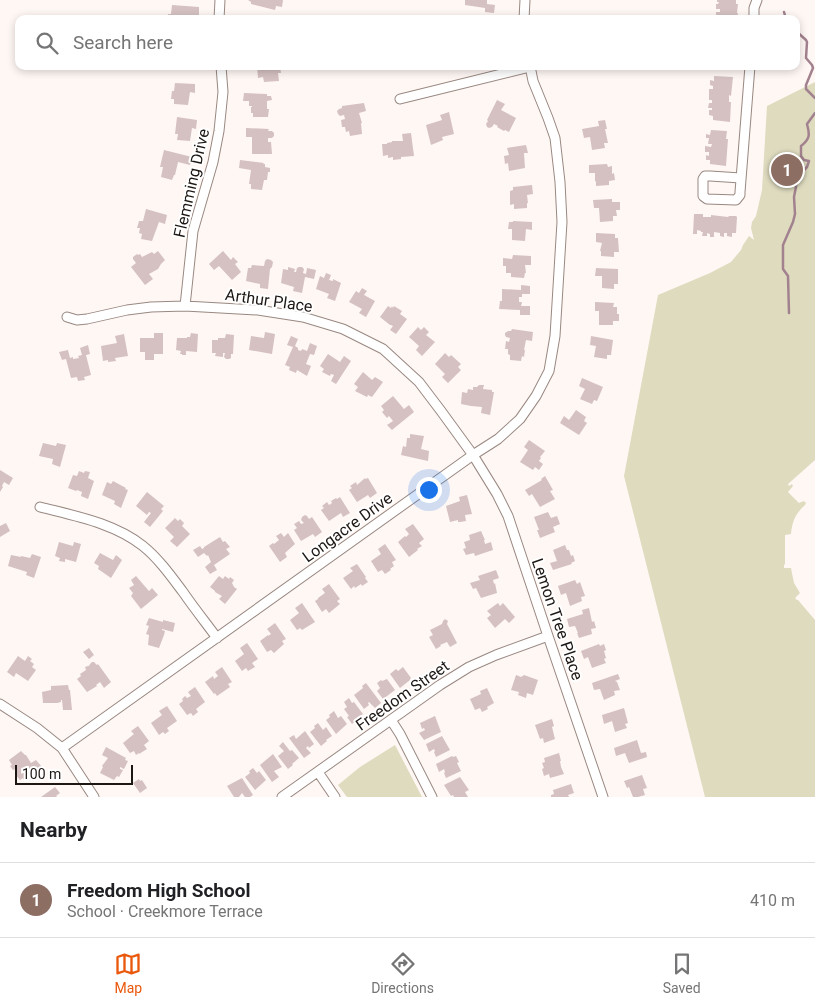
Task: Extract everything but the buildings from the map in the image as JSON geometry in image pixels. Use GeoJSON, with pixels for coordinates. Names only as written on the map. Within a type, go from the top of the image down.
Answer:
{"type":"FeatureCollection","features":[{"type":"Feature","properties":{"kind":"street"},"geometry":{"type":"LineString","coordinates":[[218,15],[220,0]]}},
{"type":"Feature","properties":{"kind":"street"},"geometry":{"type":"LineString","coordinates":[[524,15],[525,0]]}},
{"type":"Feature","properties":{"kind":"street"},"geometry":{"type":"LineString","coordinates":[[754,15],[757,0]]}},
{"type":"Feature","properties":{"kind":"street","name":"Flemming Drive"},"geometry":{"type":"LineString","coordinates":[[185,306],[193,231],[213,162],[219,131],[223,92],[221,70]]}},
{"type":"Feature","properties":{"kind":"street"},"geometry":{"type":"LineString","coordinates":[[400,99],[514,70]]}},
{"type":"Feature","properties":{"kind":"street","name":"Longacre Drive"},"geometry":{"type":"LineString","coordinates":[[62,748],[498,439],[520,419],[536,396],[549,371],[555,336],[562,222],[555,138],[533,81],[531,70]]}},
{"type":"Feature","properties":{"kind":"street"},"geometry":{"type":"LineString","coordinates":[[741,178],[705,176],[703,179],[703,196],[707,199],[736,200],[740,195],[750,70]]}},
{"type":"Feature","properties":{"kind":"street","name":"Arthur Place"},"geometry":{"type":"LineString","coordinates":[[67,317],[77,320],[151,306],[185,306],[258,310],[303,317],[343,329],[382,349],[419,382],[473,455]]}},
{"type":"Feature","properties":{"kind":"street","name":"Lemon Tree Place"},"geometry":{"type":"LineString","coordinates":[[473,455],[498,494],[508,516],[603,797]]}},
{"type":"Feature","properties":{"kind":"street"},"geometry":{"type":"LineString","coordinates":[[40,507],[95,522],[142,545],[166,569],[217,638]]}},
{"type":"Feature","properties":{"kind":"street","name":"Freedom Street"},"geometry":{"type":"LineString","coordinates":[[282,797],[440,685],[469,667],[496,654],[548,636]]}},
{"type":"Feature","properties":{"kind":"street"},"geometry":{"type":"LineString","coordinates":[[0,704],[62,748],[94,797]]}},
{"type":"Feature","properties":{"kind":"street"},"geometry":{"type":"LineString","coordinates":[[391,720],[432,797]]}},
{"type":"Feature","properties":{"kind":"street"},"geometry":{"type":"LineString","coordinates":[[318,772],[335,797]]}},
{"type":"Feature","properties":{"kind":"shaded area"},"geometry":{"type":"Polygon","coordinates":[[[815,82],[815,460],[788,484],[793,486],[788,492],[799,503],[804,501],[806,503],[795,518],[791,534],[785,535],[784,568],[791,568],[794,583],[800,593],[795,598],[815,620],[815,797],[705,797],[624,476],[658,295],[731,262],[749,236],[754,240],[751,228],[762,190],[767,106],[815,82]]]}},
{"type":"Feature","properties":{"kind":"shaded area"},"geometry":{"type":"Polygon","coordinates":[[[395,745],[422,797],[347,797],[338,785],[360,767],[395,745]]]}},
{"type":"Feature","properties":{"kind":"waterway"},"geometry":{"type":"LineString","coordinates":[[800,35],[807,42],[806,58],[813,68],[806,89],[815,98]]}},
{"type":"Feature","properties":{"kind":"waterway"},"geometry":{"type":"LineString","coordinates":[[789,313],[788,276],[783,269],[783,245],[795,214],[794,197],[798,176],[807,167],[809,161],[804,160],[801,156],[801,146],[808,139],[807,124],[815,113]]}},
{"type":"Feature","properties":{"kind":"place","name":"Freedom High School"},"geometry":{"type":"Point","coordinates":[787,170]}}]}
